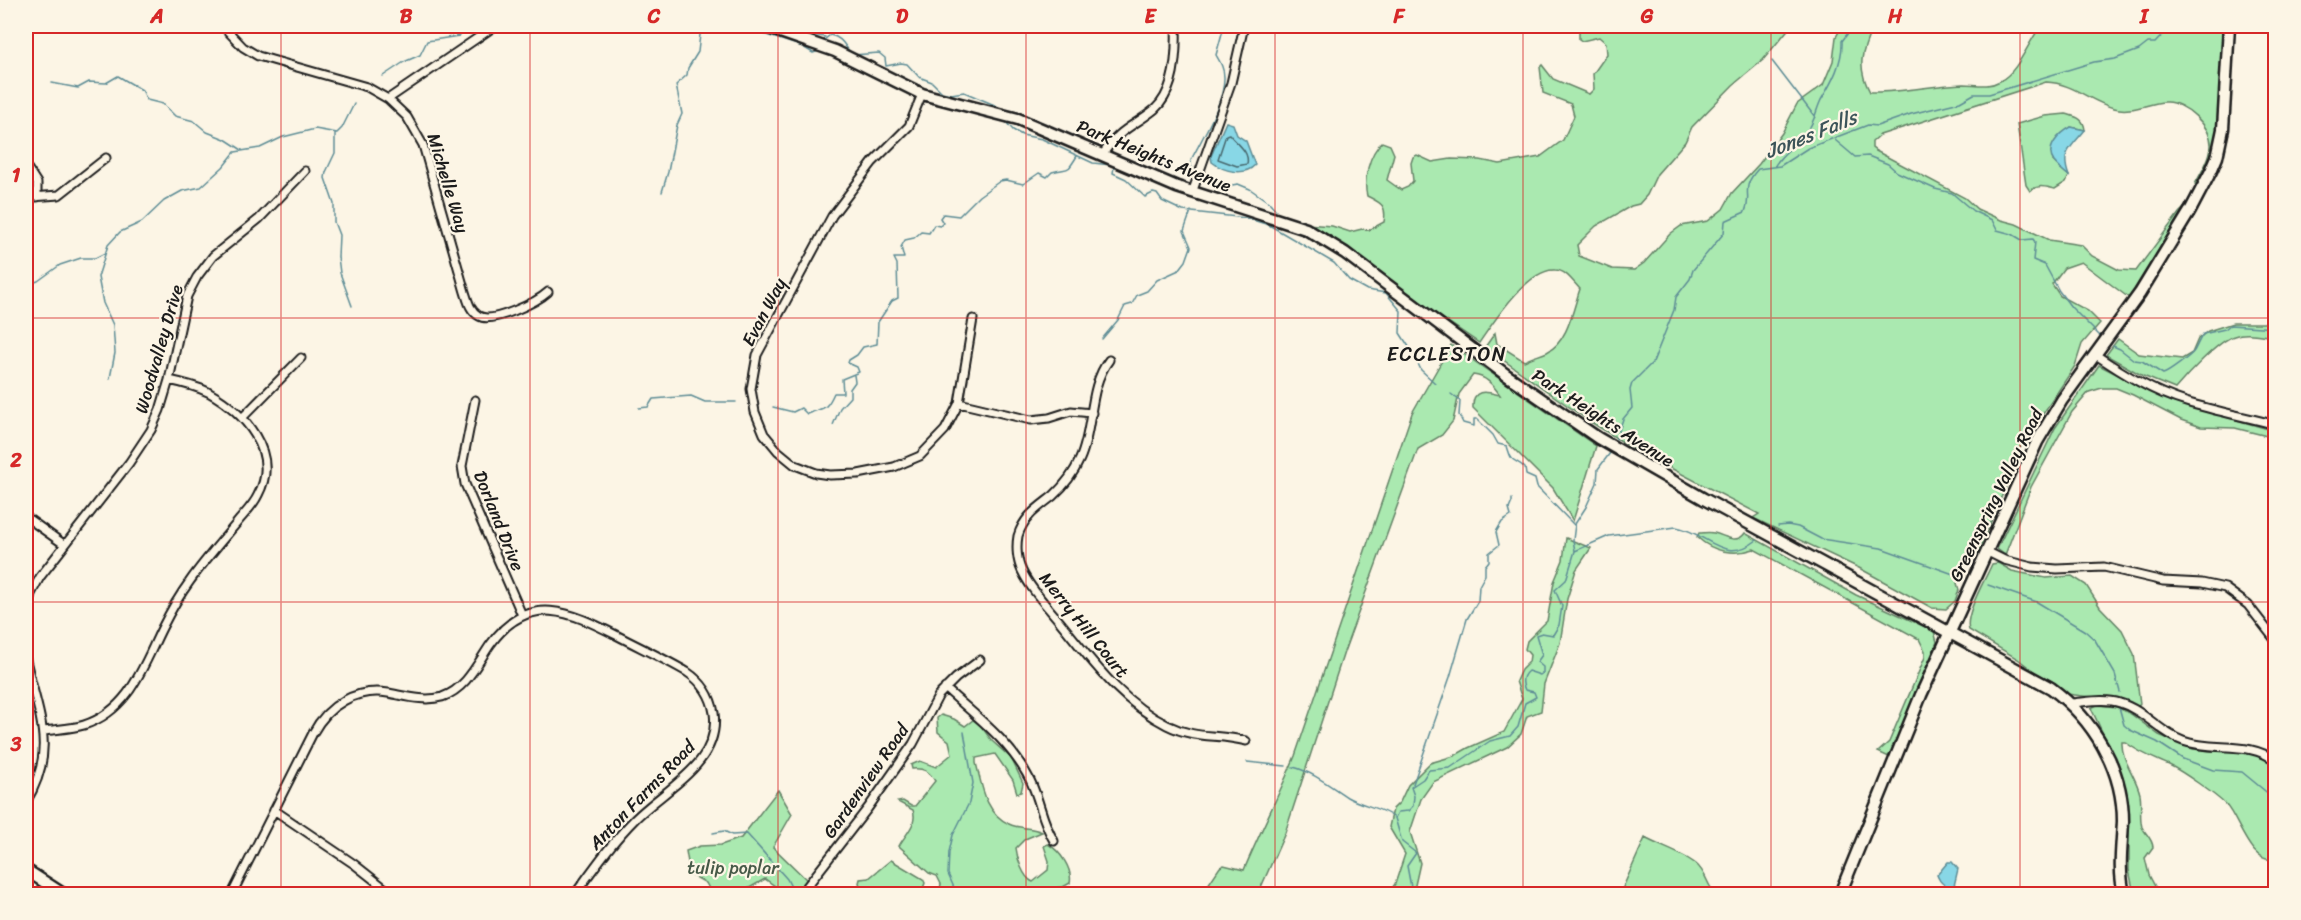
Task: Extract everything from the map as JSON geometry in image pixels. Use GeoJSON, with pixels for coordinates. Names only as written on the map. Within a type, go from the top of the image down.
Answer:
{"type":"FeatureCollection","features":[{"type":"Feature","properties":{"kind":"main road","name":"Park Heights Avenue"},"geometry":{"type":"LineString","coordinates":[[762,26],[835,51],[922,94],[1018,119],[1192,193],[1291,223],[1318,236],[1345,253],[1505,374],[1598,438],[1704,499],[2037,680],[2070,703],[2085,720],[2098,739],[2118,784],[2122,821],[2120,863],[2124,894]]}},
{"type":"Feature","properties":{"kind":"main road","name":"Greenspring Valley Road"},"geometry":{"type":"LineString","coordinates":[[1840,894],[1950,631],[2037,442],[2062,400],[2130,309],[2194,203],[2217,157],[2225,111],[2229,26]]}},
{"type":"Feature","properties":{"kind":"main road"},"geometry":{"type":"LineString","coordinates":[[26,870],[63,894]]}},
{"type":"Feature","properties":{"kind":"street","name":"Michelle Way"},"geometry":{"type":"LineString","coordinates":[[223,26],[243,47],[264,59],[359,84],[388,99],[407,117],[423,145],[473,313],[488,319],[532,304],[548,292]]}},
{"type":"Feature","properties":{"kind":"street"},"geometry":{"type":"LineString","coordinates":[[388,99],[495,26]]}},
{"type":"Feature","properties":{"kind":"street"},"geometry":{"type":"LineString","coordinates":[[1103,154],[1118,134],[1155,108],[1167,92],[1174,63],[1176,26]]}},
{"type":"Feature","properties":{"kind":"street"},"geometry":{"type":"LineString","coordinates":[[1192,193],[1231,83],[1244,26]]}},
{"type":"Feature","properties":{"kind":"street","name":"Evan Way"},"geometry":{"type":"LineString","coordinates":[[922,94],[909,126],[873,162],[823,231],[795,288],[757,355],[752,378],[752,402],[764,434],[771,444],[788,459],[816,473],[843,476],[894,467],[920,456],[939,439],[952,420],[959,403],[973,319]]}},
{"type":"Feature","properties":{"kind":"street"},"geometry":{"type":"LineString","coordinates":[[26,200],[59,195],[106,158]]}},
{"type":"Feature","properties":{"kind":"street"},"geometry":{"type":"LineString","coordinates":[[26,166],[37,183],[37,197]]}},
{"type":"Feature","properties":{"kind":"street","name":"Woodvalley Drive"},"geometry":{"type":"LineString","coordinates":[[26,614],[35,586],[141,446],[160,410],[169,380],[183,307],[197,277],[213,256],[259,219],[305,171]]}},
{"type":"Feature","properties":{"kind":"street"},"geometry":{"type":"LineString","coordinates":[[2096,355],[2126,375],[2185,402],[2276,425]]}},
{"type":"Feature","properties":{"kind":"street"},"geometry":{"type":"LineString","coordinates":[[242,418],[301,358]]}},
{"type":"Feature","properties":{"kind":"street","name":"Merry Hill Court"},"geometry":{"type":"LineString","coordinates":[[1109,360],[1098,380],[1083,452],[1073,472],[1059,490],[1030,514],[1021,528],[1017,550],[1022,571],[1034,591],[1105,677],[1131,702],[1179,731],[1202,737],[1236,738],[1246,741]]}},
{"type":"Feature","properties":{"kind":"street"},"geometry":{"type":"LineString","coordinates":[[44,731],[85,724],[108,713],[126,696],[139,677],[161,629],[182,594],[200,567],[258,496],[265,476],[265,455],[258,438],[242,418],[224,402],[207,392],[169,380]]}},
{"type":"Feature","properties":{"kind":"street","name":"Dorland Drive"},"geometry":{"type":"LineString","coordinates":[[475,400],[462,466],[465,484],[522,615]]}},
{"type":"Feature","properties":{"kind":"street"},"geometry":{"type":"LineString","coordinates":[[959,403],[1031,420],[1049,418],[1071,411],[1092,413]]}},
{"type":"Feature","properties":{"kind":"street"},"geometry":{"type":"LineString","coordinates":[[26,517],[65,545]]}},
{"type":"Feature","properties":{"kind":"street"},"geometry":{"type":"LineString","coordinates":[[1986,551],[2004,560],[2032,567],[2057,569],[2104,567],[2163,580],[2202,583],[2224,588],[2248,605],[2276,641]]}},
{"type":"Feature","properties":{"kind":"street","name":"Anton Farms Road"},"geometry":{"type":"LineString","coordinates":[[522,615],[540,611],[561,611],[608,631],[696,678],[707,692],[714,710],[713,738],[702,759],[693,770],[637,817],[617,838],[575,894]]}},
{"type":"Feature","properties":{"kind":"street"},"geometry":{"type":"LineString","coordinates":[[232,894],[318,722],[328,711],[342,701],[365,692],[384,692],[425,699],[449,694],[468,678],[499,634],[522,615]]}},
{"type":"Feature","properties":{"kind":"street"},"geometry":{"type":"LineString","coordinates":[[26,660],[28,678],[44,731],[40,770],[26,802]]}},
{"type":"Feature","properties":{"kind":"street","name":"Gardenview Road"},"geometry":{"type":"LineString","coordinates":[[801,894],[868,808],[912,744],[934,703],[945,688],[980,660]]}},
{"type":"Feature","properties":{"kind":"street"},"geometry":{"type":"LineString","coordinates":[[945,688],[990,728],[1018,760],[1033,787],[1044,821],[1054,841]]}},
{"type":"Feature","properties":{"kind":"street"},"geometry":{"type":"LineString","coordinates":[[2070,703],[2100,701],[2122,703],[2181,741],[2205,746],[2258,750],[2276,761]]}},
{"type":"Feature","properties":{"kind":"street"},"geometry":{"type":"LineString","coordinates":[[274,810],[354,864],[392,894]]}},
{"type":"Feature","properties":{"kind":"green space"},"geometry":{"type":"Polygon","coordinates":[[[1579,26],[1791,26],[1763,60],[1733,85],[1692,127],[1685,142],[1657,174],[1647,195],[1639,204],[1631,206],[1596,226],[1577,245],[1579,256],[1612,269],[1634,270],[1681,226],[1708,221],[1723,209],[1732,193],[1759,164],[1782,133],[1797,104],[1823,85],[1833,61],[1836,37],[1842,26],[1873,26],[1862,59],[1863,74],[1870,92],[1995,83],[2013,70],[2041,26],[2226,26],[2219,136],[2200,185],[2195,184],[2209,156],[2210,138],[2202,123],[2188,110],[2165,102],[2127,109],[2114,108],[2056,83],[2046,82],[1880,135],[1872,142],[1872,148],[1876,151],[1965,198],[1977,209],[2049,240],[2081,245],[2092,256],[2119,270],[2136,271],[2186,206],[2129,298],[2081,262],[2064,268],[2052,284],[2060,296],[2088,311],[2100,323],[2082,344],[2075,366],[2020,448],[1977,554],[1964,566],[1957,583],[1959,590],[1955,601],[1946,609],[1932,608],[1859,568],[1753,518],[1759,514],[1634,449],[1589,421],[1485,347],[1495,333],[1497,344],[1524,361],[1554,347],[1565,333],[1580,289],[1563,272],[1555,270],[1545,272],[1523,287],[1512,298],[1479,343],[1305,224],[1332,226],[1350,232],[1369,230],[1384,222],[1384,208],[1367,196],[1366,190],[1370,160],[1382,142],[1390,145],[1394,154],[1387,180],[1401,190],[1413,181],[1411,163],[1413,157],[1417,155],[1432,162],[1451,159],[1480,160],[1500,164],[1540,157],[1563,140],[1574,116],[1571,104],[1543,93],[1540,67],[1542,65],[1553,79],[1589,94],[1594,89],[1593,74],[1607,54],[1606,43],[1599,37],[1582,41],[1579,39],[1579,26]]]}},
{"type":"Feature","properties":{"kind":"green space"},"geometry":{"type":"Polygon","coordinates":[[[2066,114],[2081,120],[2085,130],[2071,127],[2053,161],[2069,176],[2066,182],[2055,189],[2039,187],[2030,191],[2026,185],[2017,124],[2045,116],[2066,114]]]}},
{"type":"Feature","properties":{"kind":"green space"},"geometry":{"type":"Polygon","coordinates":[[[2274,314],[2275,337],[2244,334],[2227,339],[2175,389],[2143,376],[2106,355],[2118,339],[2139,354],[2182,359],[2192,353],[2198,339],[2208,331],[2233,323],[2264,323],[2274,314]]]}},
{"type":"Feature","properties":{"kind":"green space"},"geometry":{"type":"Polygon","coordinates":[[[1451,345],[1596,446],[1573,521],[1553,488],[1473,408],[1475,397],[1481,392],[1500,395],[1485,379],[1473,375],[1459,394],[1453,421],[1442,435],[1418,449],[1344,652],[1285,833],[1258,894],[1202,894],[1220,867],[1224,865],[1244,870],[1295,756],[1412,413],[1451,345]]]}},
{"type":"Feature","properties":{"kind":"green space"},"geometry":{"type":"Polygon","coordinates":[[[2099,365],[2153,393],[2275,431],[2275,438],[2235,428],[2201,427],[2181,420],[2116,388],[2102,388],[2089,392],[2072,412],[2031,487],[2005,555],[1997,549],[2055,428],[2099,365]]]}},
{"type":"Feature","properties":{"kind":"green space"},"geometry":{"type":"Polygon","coordinates":[[[1699,533],[1714,533],[1735,539],[1742,537],[1745,533],[1856,595],[1934,631],[1937,642],[1889,757],[1878,752],[1889,742],[1925,657],[1925,651],[1919,639],[1754,549],[1731,552],[1717,549],[1697,537],[1699,533]]]}},
{"type":"Feature","properties":{"kind":"green space"},"geometry":{"type":"Polygon","coordinates":[[[1566,538],[1591,548],[1576,570],[1567,599],[1560,643],[1544,684],[1541,711],[1527,716],[1521,734],[1507,747],[1433,782],[1421,799],[1410,832],[1420,863],[1413,894],[1388,894],[1395,884],[1405,854],[1389,827],[1393,809],[1400,802],[1408,785],[1430,763],[1454,756],[1504,732],[1522,699],[1516,681],[1521,670],[1529,662],[1530,655],[1525,649],[1527,641],[1547,621],[1554,582],[1563,560],[1566,538]]]}},
{"type":"Feature","properties":{"kind":"green space"},"geometry":{"type":"Polygon","coordinates":[[[1998,563],[2012,571],[2046,578],[2072,576],[2086,585],[2100,607],[2122,630],[2134,654],[2140,704],[2137,708],[2112,697],[2098,698],[2067,694],[2052,681],[1969,630],[1968,624],[1976,597],[1992,564],[1998,563]]]}},
{"type":"Feature","properties":{"kind":"green space"},"geometry":{"type":"Polygon","coordinates":[[[2097,705],[2117,707],[2131,714],[2159,735],[2193,749],[2247,750],[2275,763],[2275,859],[2266,859],[2252,848],[2231,812],[2215,795],[2175,768],[2122,742],[2126,762],[2140,794],[2142,827],[2153,847],[2145,858],[2149,875],[2159,894],[2134,894],[2129,870],[2129,821],[2123,777],[2091,708],[2097,705]]]}},
{"type":"Feature","properties":{"kind":"green space"},"geometry":{"type":"Polygon","coordinates":[[[941,715],[965,726],[973,720],[1011,758],[1023,783],[1021,792],[1017,793],[1013,780],[995,754],[976,758],[976,763],[986,798],[995,813],[1013,826],[1042,832],[1025,839],[1016,848],[1023,872],[1029,880],[1033,882],[1048,870],[1049,861],[1044,846],[1048,844],[1065,861],[1070,872],[1070,883],[1054,888],[1048,894],[939,894],[941,884],[937,876],[929,873],[899,846],[912,825],[914,815],[913,810],[898,802],[903,801],[915,806],[935,781],[926,771],[912,769],[911,765],[920,761],[936,767],[952,754],[949,741],[938,732],[937,718],[941,715]]]}},
{"type":"Feature","properties":{"kind":"green space","name":"tulip poplar"},"geometry":{"type":"Polygon","coordinates":[[[778,790],[792,814],[773,847],[810,883],[800,894],[786,894],[765,879],[739,894],[712,894],[706,883],[690,874],[686,851],[700,846],[721,845],[741,838],[778,790]]]}},
{"type":"Feature","properties":{"kind":"green space"},"geometry":{"type":"Polygon","coordinates":[[[1645,838],[1696,864],[1716,894],[1620,894],[1645,838]]]}},
{"type":"Feature","properties":{"kind":"green space"},"geometry":{"type":"Polygon","coordinates":[[[891,860],[923,879],[925,883],[921,894],[865,894],[859,883],[860,879],[869,878],[891,860]]]}},
{"type":"Feature","properties":{"kind":"water"},"geometry":{"type":"Polygon","coordinates":[[[1226,122],[1233,124],[1237,135],[1246,141],[1255,165],[1250,169],[1239,172],[1222,168],[1212,162],[1211,156],[1226,122]]]}},
{"type":"Feature","properties":{"kind":"water"},"geometry":{"type":"Polygon","coordinates":[[[2071,127],[2085,130],[2071,146],[2066,156],[2069,176],[2054,162],[2051,151],[2058,137],[2071,127]]]}},
{"type":"Feature","properties":{"kind":"water"},"geometry":{"type":"Polygon","coordinates":[[[1948,862],[1952,862],[1958,869],[1954,886],[1944,884],[1937,875],[1948,862]]]}},
{"type":"Feature","properties":{"kind":"waterway"},"geometry":{"type":"LineString","coordinates":[[383,76],[404,62],[420,55],[427,41],[459,36],[477,26]]}},
{"type":"Feature","properties":{"kind":"waterway"},"geometry":{"type":"LineString","coordinates":[[662,192],[677,125],[682,114],[676,85],[687,75],[688,68],[698,52],[701,26]]}},
{"type":"Feature","properties":{"kind":"waterway"},"geometry":{"type":"LineString","coordinates":[[739,26],[803,47],[813,53],[819,51]]}},
{"type":"Feature","properties":{"kind":"waterway"},"geometry":{"type":"LineString","coordinates":[[783,26],[825,37]]}},
{"type":"Feature","properties":{"kind":"waterway"},"geometry":{"type":"LineString","coordinates":[[1195,172],[1190,165],[1191,160],[1212,120],[1223,87],[1222,65],[1216,55],[1224,26]]}},
{"type":"Feature","properties":{"kind":"waterway"},"geometry":{"type":"LineString","coordinates":[[1774,167],[1810,127],[1836,72],[1841,57],[1842,41],[1848,33],[1849,26]]}},
{"type":"Feature","properties":{"kind":"waterway","name":"Jones Falls"},"geometry":{"type":"LineString","coordinates":[[1616,439],[1623,419],[1632,408],[1630,390],[1632,383],[1653,362],[1674,310],[1676,297],[1690,279],[1693,270],[1724,233],[1725,221],[1745,212],[1749,182],[1758,169],[1780,166],[1808,148],[1868,125],[1877,126],[1911,114],[1960,102],[1974,94],[1989,94],[2094,62],[2115,59],[2139,50],[2148,43],[2155,43],[2171,26]]}},
{"type":"Feature","properties":{"kind":"waterway"},"geometry":{"type":"LineString","coordinates":[[823,41],[830,35],[835,36],[853,55],[879,53],[885,58],[886,66],[907,64],[919,77],[932,82],[942,92],[951,94],[964,92],[997,106],[999,109]]}},
{"type":"Feature","properties":{"kind":"waterway"},"geometry":{"type":"LineString","coordinates":[[1772,61],[1815,117]]}},
{"type":"Feature","properties":{"kind":"waterway"},"geometry":{"type":"LineString","coordinates":[[52,83],[78,88],[89,82],[106,83],[118,76],[142,90],[147,100],[163,104],[175,116],[194,121],[207,132],[225,139],[242,150]]}},
{"type":"Feature","properties":{"kind":"waterway"},"geometry":{"type":"LineString","coordinates":[[110,378],[115,353],[113,325],[103,303],[98,277],[108,245],[120,232],[142,222],[164,201],[182,191],[201,187],[223,167],[235,152],[260,148],[283,137],[315,129],[337,133],[354,104]]}},
{"type":"Feature","properties":{"kind":"waterway"},"geometry":{"type":"LineString","coordinates":[[1004,120],[1013,130],[1022,135],[1042,139],[1093,163],[1111,165],[1114,167],[1113,173],[1126,179],[1145,197],[1153,193],[1157,194],[1162,201],[1183,211],[1246,218],[1269,225],[1334,263],[1349,280],[1367,290],[1386,293],[1401,311],[1400,333],[1421,370],[1435,383]]}},
{"type":"Feature","properties":{"kind":"waterway"},"geometry":{"type":"LineString","coordinates":[[335,134],[335,153],[325,178],[334,204],[334,222],[339,235],[340,273],[352,306]]}},
{"type":"Feature","properties":{"kind":"waterway"},"geometry":{"type":"LineString","coordinates":[[1835,140],[1855,157],[1868,156],[1935,189],[1952,193],[1973,211],[1992,220],[1997,230],[2012,234],[2022,240],[2033,239],[2035,242],[2033,260],[2045,265],[2071,307],[2100,336]]}},
{"type":"Feature","properties":{"kind":"waterway"},"geometry":{"type":"LineString","coordinates":[[773,407],[793,412],[801,408],[807,414],[826,406],[834,393],[843,393],[842,379],[859,372],[857,367],[848,363],[849,360],[863,347],[877,344],[878,322],[892,301],[898,298],[897,264],[894,258],[904,258],[901,247],[905,240],[914,238],[921,232],[929,233],[934,225],[940,226],[943,223],[940,218],[943,214],[959,216],[979,196],[1000,181],[1023,184],[1039,173],[1047,177],[1052,172],[1069,168],[1077,156]]}},
{"type":"Feature","properties":{"kind":"waterway"},"geometry":{"type":"LineString","coordinates":[[1207,178],[1226,186],[1238,184],[1250,189],[1276,210]]}},
{"type":"Feature","properties":{"kind":"waterway"},"geometry":{"type":"LineString","coordinates":[[1102,339],[1118,320],[1125,306],[1132,304],[1137,295],[1147,291],[1157,280],[1179,270],[1186,261],[1191,247],[1184,231],[1191,211]]}},
{"type":"Feature","properties":{"kind":"waterway"},"geometry":{"type":"LineString","coordinates":[[26,285],[38,281],[60,265],[81,258],[95,258],[105,253]]}},
{"type":"Feature","properties":{"kind":"waterway"},"geometry":{"type":"LineString","coordinates":[[2113,346],[2134,360],[2142,361],[2163,374],[2192,353],[2203,334],[2225,329],[2230,325],[2276,328]]}},
{"type":"Feature","properties":{"kind":"waterway"},"geometry":{"type":"LineString","coordinates":[[833,425],[840,408],[850,397],[850,389],[855,382],[854,375]]}},
{"type":"Feature","properties":{"kind":"waterway"},"geometry":{"type":"LineString","coordinates":[[1451,394],[1460,401],[1459,415],[1463,423],[1474,426],[1474,419],[1477,419],[1493,435],[1498,444],[1507,446],[1512,459],[1525,468],[1526,475],[1535,479],[1537,487],[1574,525]]}},
{"type":"Feature","properties":{"kind":"waterway"},"geometry":{"type":"LineString","coordinates":[[639,408],[648,407],[653,399],[691,396],[705,402],[736,402]]}},
{"type":"Feature","properties":{"kind":"waterway","name":"Jones Falls"},"geometry":{"type":"LineString","coordinates":[[1394,894],[1411,887],[1407,866],[1416,853],[1402,842],[1395,818],[1398,812],[1408,811],[1413,806],[1414,796],[1411,787],[1423,779],[1429,770],[1450,768],[1490,741],[1510,736],[1518,727],[1525,703],[1536,697],[1534,692],[1525,690],[1523,677],[1528,671],[1540,675],[1543,673],[1543,667],[1537,662],[1542,655],[1536,635],[1542,633],[1553,635],[1559,625],[1562,606],[1555,590],[1566,580],[1575,551],[1573,540],[1575,524],[1597,483],[1598,469],[1610,453]]}},
{"type":"Feature","properties":{"kind":"waterway"},"geometry":{"type":"LineString","coordinates":[[1413,784],[1450,677],[1467,619],[1478,601],[1479,586],[1485,575],[1489,553],[1499,545],[1496,532],[1502,522],[1511,516],[1509,509],[1512,499]]}},
{"type":"Feature","properties":{"kind":"waterway"},"geometry":{"type":"LineString","coordinates":[[1778,526],[1798,527],[1821,539],[1881,548],[1956,575]]}},
{"type":"Feature","properties":{"kind":"waterway"},"geometry":{"type":"LineString","coordinates":[[1575,551],[1609,536],[1676,527],[1725,549],[1735,550],[1757,540]]}},
{"type":"Feature","properties":{"kind":"waterway"},"geometry":{"type":"LineString","coordinates":[[1988,585],[2037,602],[2085,631],[2095,640],[2115,674],[2120,692]]}},
{"type":"Feature","properties":{"kind":"waterway"},"geometry":{"type":"LineString","coordinates":[[2119,707],[2124,725],[2130,730],[2157,742],[2183,759],[2213,770],[2242,772],[2276,800]]}},
{"type":"Feature","properties":{"kind":"waterway"},"geometry":{"type":"LineString","coordinates":[[954,894],[955,890],[948,874],[949,852],[953,835],[969,803],[973,783],[964,732]]}},
{"type":"Feature","properties":{"kind":"waterway"},"geometry":{"type":"LineString","coordinates":[[1247,762],[1286,766]]}},
{"type":"Feature","properties":{"kind":"waterway"},"geometry":{"type":"LineString","coordinates":[[1293,767],[1314,776],[1347,797],[1384,811],[1395,818]]}},
{"type":"Feature","properties":{"kind":"waterway"},"geometry":{"type":"LineString","coordinates":[[713,833],[724,831],[732,835],[747,834],[787,879],[792,889]]}},
{"type":"Feature","properties":{"kind":"district","name":"ECCLESTON"},"geometry":{"type":"Point","coordinates":[1447,354]}}]}
